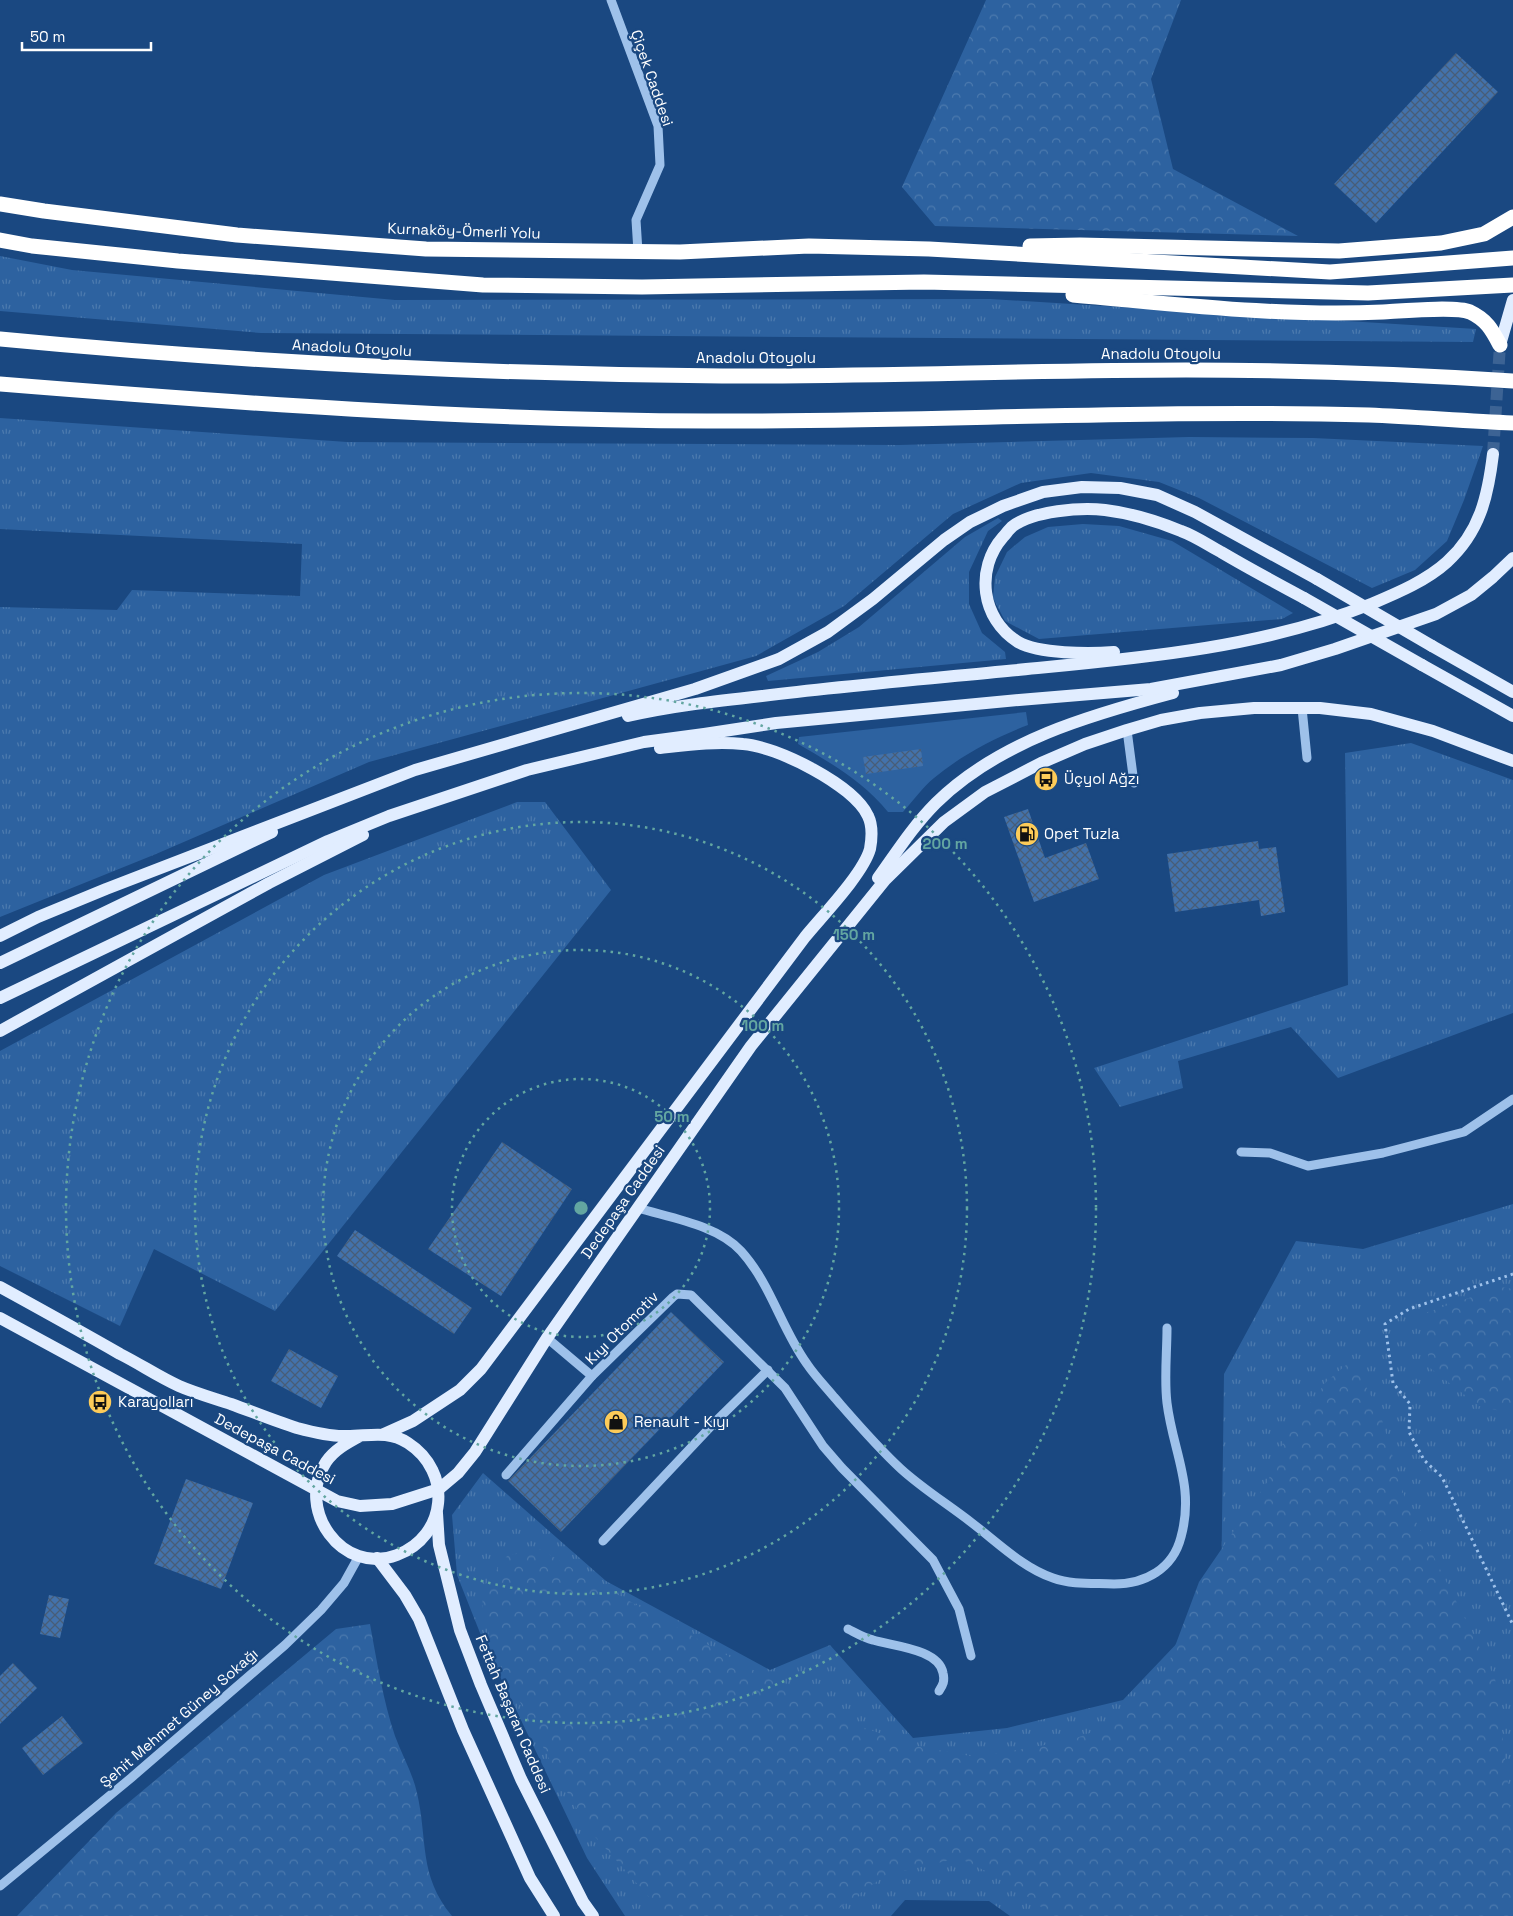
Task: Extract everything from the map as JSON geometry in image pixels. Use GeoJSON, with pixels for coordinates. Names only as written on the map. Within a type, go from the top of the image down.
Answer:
{"type":"FeatureCollection","features":[{"type":"Feature","properties":{"kind":"highway","name":"Kurnaköy-Ömerli Yolu"},"geometry":{"type":"LineString","coordinates":[[0,204],[237,235],[426,249],[680,252],[809,246],[929,250]]}},
{"type":"Feature","properties":{"kind":"highway"},"geometry":{"type":"LineString","coordinates":[[929,250],[1080,245],[1339,251],[1440,243],[1484,234],[1513,217]]}},
{"type":"Feature","properties":{"kind":"highway"},"geometry":{"type":"LineString","coordinates":[[0,240],[32,246],[178,261],[483,285],[642,287],[924,282],[1368,293],[1513,285]]}},
{"type":"Feature","properties":{"kind":"highway"},"geometry":{"type":"LineString","coordinates":[[929,250],[1330,272],[1513,258]]}},
{"type":"Feature","properties":{"kind":"highway"},"geometry":{"type":"LineString","coordinates":[[924,282],[1214,308],[1344,314],[1441,309],[1469,311],[1489,324],[1500,345]]}},
{"type":"Feature","properties":{"kind":"highway","name":"Anadolu Otoyolu"},"geometry":{"type":"LineString","coordinates":[[0,339],[279,362],[543,373],[842,376],[1185,370],[1378,373],[1513,381]]}},
{"type":"Feature","properties":{"kind":"highway"},"geometry":{"type":"LineString","coordinates":[[0,384],[451,415],[561,419],[704,421],[892,420],[1210,414],[1369,415],[1513,423]]}},
{"type":"Feature","properties":{"kind":"main road"},"geometry":{"type":"LineString","coordinates":[[1500,345],[1513,300]]}},
{"type":"Feature","properties":{"kind":"main road"},"geometry":{"type":"LineString","coordinates":[[470,752],[642,712],[823,688],[1057,666],[1217,647],[1296,629],[1350,612],[1388,597],[1419,582],[1446,563],[1463,545],[1478,521],[1489,487],[1493,454]]}},
{"type":"Feature","properties":{"kind":"main road"},"geometry":{"type":"LineString","coordinates":[[0,936],[106,889],[415,770],[470,752],[695,689],[780,659],[828,632],[873,599],[944,540],[970,522],[1003,506],[1043,492],[1082,487],[1120,488],[1157,495],[1195,512],[1317,579],[1513,692]]}},
{"type":"Feature","properties":{"kind":"main road"},"geometry":{"type":"LineString","coordinates":[[1217,647],[1110,653],[1044,650],[1019,643],[1000,628],[990,612],[985,588],[986,567],[997,545],[1013,526],[1038,515],[1066,510],[1104,510],[1144,518],[1182,531],[1513,716]]}},
{"type":"Feature","properties":{"kind":"main road"},"geometry":{"type":"LineString","coordinates":[[827,952],[909,834],[936,803],[967,777],[1003,755],[1044,734],[1089,717],[1335,650],[1436,614],[1471,594],[1494,577],[1513,558]]}},
{"type":"Feature","properties":{"kind":"main road"},"geometry":{"type":"LineString","coordinates":[[0,998],[328,841],[389,816],[527,770],[644,742],[776,724],[1151,689],[1281,665]]}},
{"type":"Feature","properties":{"kind":"main road","name":"Dedepaşa Caddesi"},"geometry":{"type":"LineString","coordinates":[[0,1318],[337,1501],[360,1506],[392,1504],[439,1489],[458,1472],[475,1452],[547,1338],[751,1046],[886,880],[944,822],[985,792],[1041,762],[1085,744],[1127,730],[1161,720],[1200,713],[1254,708],[1320,708],[1371,714],[1433,731],[1513,761]]}},
{"type":"Feature","properties":{"kind":"main road","name":"Dedepaşa Caddesi"},"geometry":{"type":"LineString","coordinates":[[0,1287],[179,1386],[298,1428],[326,1434],[360,1436],[384,1434],[413,1420],[460,1390],[481,1369],[805,937],[858,873],[869,851],[872,833],[868,816],[853,796],[817,771],[768,749],[744,744],[717,743],[600,753]]}},
{"type":"Feature","properties":{"kind":"main road"},"geometry":{"type":"LineString","coordinates":[[0,963],[360,790]]}},
{"type":"Feature","properties":{"kind":"main road"},"geometry":{"type":"LineString","coordinates":[[0,1030],[340,846],[457,792]]}},
{"type":"Feature","properties":{"kind":"main road"},"geometry":{"type":"LineString","coordinates":[[360,1436],[336,1450],[326,1462],[319,1476],[316,1491],[318,1508],[327,1532],[344,1549],[360,1556],[377,1558],[395,1556],[412,1548],[426,1535],[437,1513],[439,1489],[434,1470],[422,1454],[407,1442],[384,1434]]}},
{"type":"Feature","properties":{"kind":"main road","name":"Fettah Başaran Caddesi"},"geometry":{"type":"LineString","coordinates":[[437,1513],[439,1545],[460,1630],[481,1685],[521,1779],[583,1902],[593,1916]]}},
{"type":"Feature","properties":{"kind":"main road"},"geometry":{"type":"LineString","coordinates":[[377,1558],[405,1595],[419,1618],[463,1730],[530,1878],[554,1916]]}},
{"type":"Feature","properties":{"kind":"street","name":"Çiçek Caddesi"},"geometry":{"type":"LineString","coordinates":[[611,0],[658,126],[660,165],[636,220],[638,252]]}},
{"type":"Feature","properties":{"kind":"street"},"geometry":{"type":"LineString","coordinates":[[1302,708],[1307,758]]}},
{"type":"Feature","properties":{"kind":"street"},"geometry":{"type":"LineString","coordinates":[[1127,730],[1134,783]]}},
{"type":"Feature","properties":{"kind":"street"},"geometry":{"type":"LineString","coordinates":[[1241,1152],[1270,1153],[1308,1166],[1383,1153],[1464,1132],[1513,1098]]}},
{"type":"Feature","properties":{"kind":"street"},"geometry":{"type":"LineString","coordinates":[[638,1208],[712,1230],[733,1243],[756,1269],[807,1365],[889,1458],[915,1481],[1017,1558],[1051,1578],[1066,1582],[1116,1584],[1134,1582],[1151,1577],[1162,1570],[1171,1559],[1181,1540],[1186,1514],[1186,1491],[1167,1404],[1167,1328]]}},
{"type":"Feature","properties":{"kind":"street","name":"Kıyı Otomotiv"},"geometry":{"type":"LineString","coordinates":[[547,1338],[592,1376],[673,1297],[684,1294],[691,1295],[785,1388],[823,1446],[856,1484],[922,1547],[933,1560],[959,1609],[972,1656]]}},
{"type":"Feature","properties":{"kind":"street"},"geometry":{"type":"LineString","coordinates":[[603,1541],[729,1408],[768,1370]]}},
{"type":"Feature","properties":{"kind":"street"},"geometry":{"type":"LineString","coordinates":[[506,1474],[592,1376]]}},
{"type":"Feature","properties":{"kind":"street","name":"Şehit Mehmet Güney Sokağı"},"geometry":{"type":"LineString","coordinates":[[0,1886],[131,1778],[285,1645],[321,1610],[344,1583],[360,1556]]}},
{"type":"Feature","properties":{"kind":"street"},"geometry":{"type":"LineString","coordinates":[[848,1629],[873,1640],[933,1657],[940,1663],[944,1678],[943,1685],[939,1691]]}},
{"type":"Feature","properties":{"kind":"path"},"geometry":{"type":"LineString","coordinates":[[1513,1274],[1409,1308],[1385,1324],[1393,1383],[1410,1404],[1409,1432],[1424,1460],[1442,1477],[1513,1625]]}},
{"type":"Feature","properties":{"kind":"green space"},"geometry":{"type":"Polygon","coordinates":[[[986,0],[1181,0],[1151,79],[1173,169],[1298,236],[935,226],[902,187],[986,0]]]}},
{"type":"Feature","properties":{"kind":"green space"},"geometry":{"type":"Polygon","coordinates":[[[0,256],[72,270],[395,300],[990,299],[1476,329],[1473,342],[261,333],[0,311],[0,256]]]}},
{"type":"Feature","properties":{"kind":"green space"},"geometry":{"type":"Polygon","coordinates":[[[0,418],[347,442],[899,445],[1189,437],[1313,438],[1483,446],[1447,541],[1415,570],[1372,588],[1199,498],[1159,482],[1091,473],[1021,483],[953,514],[844,606],[756,656],[369,762],[156,854],[0,917],[0,607],[117,610],[132,590],[300,596],[302,544],[0,529],[0,418]]]}},
{"type":"Feature","properties":{"kind":"green space"},"geometry":{"type":"Polygon","coordinates":[[[998,518],[1002,521],[988,531],[969,572],[969,604],[982,633],[1005,652],[1006,659],[768,681],[766,676],[818,652],[859,627],[965,537],[998,518]]]}},
{"type":"Feature","properties":{"kind":"green space"},"geometry":{"type":"Polygon","coordinates":[[[1083,524],[1119,526],[1172,541],[1293,613],[1282,619],[1039,639],[1005,621],[993,598],[995,577],[1007,552],[1025,537],[1048,527],[1083,524]]]}},
{"type":"Feature","properties":{"kind":"green space"},"geometry":{"type":"Polygon","coordinates":[[[1026,712],[1028,725],[991,741],[956,762],[930,782],[903,812],[888,812],[858,782],[798,744],[799,737],[1026,712]]]}},
{"type":"Feature","properties":{"kind":"green space"},"geometry":{"type":"Polygon","coordinates":[[[1411,743],[1513,780],[1513,1013],[1338,1078],[1291,1027],[1178,1061],[1183,1088],[1120,1107],[1094,1068],[1348,985],[1345,753],[1411,743]]]}},
{"type":"Feature","properties":{"kind":"green space"},"geometry":{"type":"Polygon","coordinates":[[[517,802],[545,802],[611,890],[275,1311],[154,1249],[120,1326],[0,1266],[0,1051],[324,875],[517,802]]]}},
{"type":"Feature","properties":{"kind":"green space"},"geometry":{"type":"Polygon","coordinates":[[[1513,1204],[1513,1916],[1010,1916],[989,1901],[905,1900],[891,1916],[625,1916],[587,1858],[484,1643],[457,1575],[452,1515],[483,1473],[606,1581],[770,1670],[830,1645],[913,1738],[1007,1728],[1123,1700],[1221,1597],[1224,1374],[1296,1241],[1363,1249],[1513,1204]]]}},
{"type":"Feature","properties":{"kind":"green space"},"geometry":{"type":"Polygon","coordinates":[[[1501,1287],[1513,1289],[1513,1414],[1479,1406],[1430,1368],[1422,1314],[1501,1287]]]}},
{"type":"Feature","properties":{"kind":"green space"},"geometry":{"type":"Polygon","coordinates":[[[1352,1360],[1380,1413],[1406,1502],[1495,1678],[1509,1791],[1513,1848],[1513,1916],[1053,1916],[1008,1882],[959,1858],[886,1875],[828,1916],[666,1916],[590,1831],[560,1780],[500,1663],[482,1614],[483,1588],[507,1556],[540,1549],[773,1681],[820,1691],[845,1721],[916,1746],[976,1757],[1068,1741],[1120,1722],[1165,1673],[1199,1582],[1268,1481],[1286,1435],[1327,1381],[1352,1360]]]}},
{"type":"Feature","properties":{"kind":"green space"},"geometry":{"type":"Polygon","coordinates":[[[370,1624],[387,1709],[417,1793],[429,1871],[441,1901],[452,1916],[17,1916],[116,1813],[336,1629],[370,1624]]]}},
{"type":"Feature","properties":{"kind":"building"},"geometry":{"type":"Polygon","coordinates":[[[1456,53],[1498,92],[1376,223],[1334,184],[1456,53]]]}},
{"type":"Feature","properties":{"kind":"building"},"geometry":{"type":"Polygon","coordinates":[[[921,749],[923,766],[866,774],[863,757],[921,749]]]}},
{"type":"Feature","properties":{"kind":"building"},"geometry":{"type":"Polygon","coordinates":[[[1028,809],[1045,858],[1086,843],[1099,879],[1034,902],[1004,817],[1028,809]]]}},
{"type":"Feature","properties":{"kind":"building"},"geometry":{"type":"Polygon","coordinates":[[[1258,841],[1259,849],[1276,847],[1285,912],[1261,916],[1259,900],[1175,912],[1167,854],[1258,841]]]}},
{"type":"Feature","properties":{"kind":"building"},"geometry":{"type":"Polygon","coordinates":[[[502,1142],[572,1189],[501,1296],[428,1249],[502,1142]]]}},
{"type":"Feature","properties":{"kind":"building"},"geometry":{"type":"Polygon","coordinates":[[[355,1230],[472,1308],[454,1334],[337,1256],[355,1230]]]}},
{"type":"Feature","properties":{"kind":"building","name":"Renault - Kıyı"},"geometry":{"type":"Polygon","coordinates":[[[671,1312],[724,1362],[561,1532],[508,1481],[671,1312]]]}},
{"type":"Feature","properties":{"kind":"building"},"geometry":{"type":"Polygon","coordinates":[[[289,1349],[338,1376],[321,1408],[271,1381],[289,1349]]]}},
{"type":"Feature","properties":{"kind":"building"},"geometry":{"type":"Polygon","coordinates":[[[186,1479],[253,1503],[221,1589],[154,1564],[186,1479]]]}},
{"type":"Feature","properties":{"kind":"building"},"geometry":{"type":"Polygon","coordinates":[[[49,1595],[69,1599],[60,1638],[40,1634],[49,1595]]]}},
{"type":"Feature","properties":{"kind":"building"},"geometry":{"type":"Polygon","coordinates":[[[13,1663],[37,1688],[0,1724],[0,1676],[13,1663]]]}},
{"type":"Feature","properties":{"kind":"building"},"geometry":{"type":"Polygon","coordinates":[[[62,1716],[83,1743],[43,1775],[22,1748],[62,1716]]]}},
{"type":"Feature","properties":{"kind":"tunnel"},"geometry":{"type":"LineString","coordinates":[[1493,454],[1500,345]]}},
{"type":"Feature","properties":{"kind":"place","name":"Üçyol Ağzı"},"geometry":{"type":"Point","coordinates":[1046,779]}},
{"type":"Feature","properties":{"kind":"place","name":"Opet Tuzla"},"geometry":{"type":"Point","coordinates":[1027,834]}},
{"type":"Feature","properties":{"kind":"place","name":"Karayolları"},"geometry":{"type":"Point","coordinates":[100,1402]}},
{"type":"Feature","properties":{"kind":"place","name":"Renault - Kıyı"},"geometry":{"type":"Point","coordinates":[616,1422]}}]}
